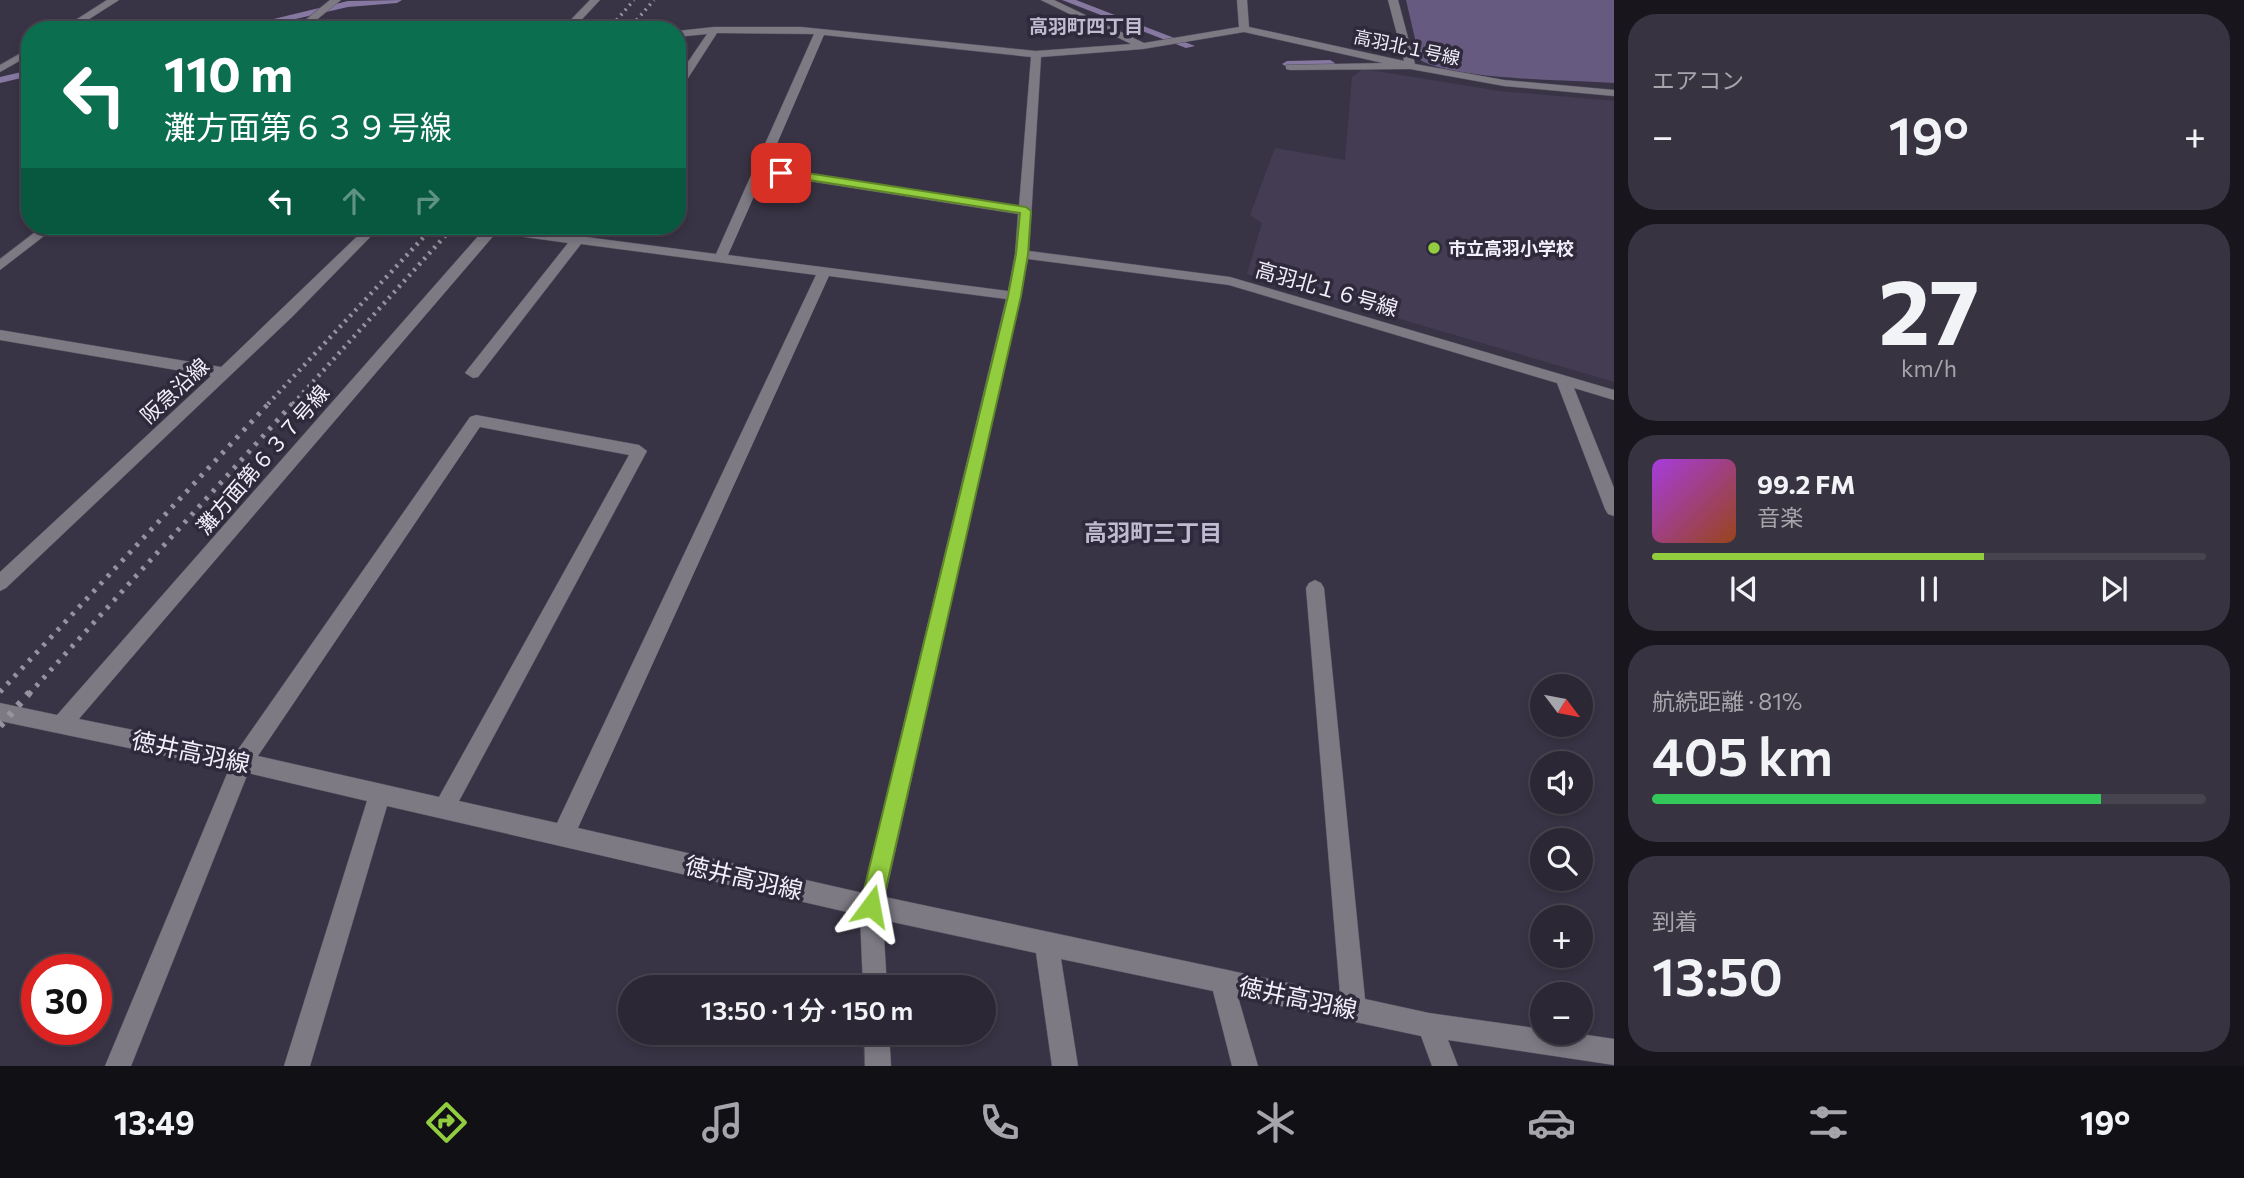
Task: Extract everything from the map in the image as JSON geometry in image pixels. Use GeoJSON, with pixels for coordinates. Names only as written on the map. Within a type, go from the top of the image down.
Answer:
{"type":"FeatureCollection","features":[{"type":"Feature","properties":{"kind":"street"},"geometry":{"type":"LineString","coordinates":[[80,21],[114,0]]}},
{"type":"Feature","properties":{"kind":"street"},"geometry":{"type":"LineString","coordinates":[[309,21],[336,0]]}},
{"type":"Feature","properties":{"kind":"street"},"geometry":{"type":"LineString","coordinates":[[1046,0],[1149,45]]}},
{"type":"Feature","properties":{"kind":"street"},"geometry":{"type":"LineString","coordinates":[[1242,0],[1244,29]]}},
{"type":"Feature","properties":{"kind":"street"},"geometry":{"type":"LineString","coordinates":[[1290,67],[1410,66],[1393,0]]}},
{"type":"Feature","properties":{"kind":"street"},"geometry":{"type":"LineString","coordinates":[[575,21],[592,3]]}},
{"type":"Feature","properties":{"kind":"street","name":"高羽北１号線"},"geometry":{"type":"LineString","coordinates":[[1036,54],[1149,45],[1244,29],[1410,66],[1504,83],[1614,93]]}},
{"type":"Feature","properties":{"kind":"street"},"geometry":{"type":"LineString","coordinates":[[686,74],[714,30]]}},
{"type":"Feature","properties":{"kind":"street"},"geometry":{"type":"LineString","coordinates":[[686,33],[714,30],[802,30],[1036,54],[1022,254],[871,906],[874,975]]}},
{"type":"Feature","properties":{"kind":"street"},"geometry":{"type":"LineString","coordinates":[[721,257],[820,33]]}},
{"type":"Feature","properties":{"kind":"street"},"geometry":{"type":"LineString","coordinates":[[2,68],[21,56]]}},
{"type":"Feature","properties":{"kind":"street"},"geometry":{"type":"LineString","coordinates":[[759,170],[825,178],[1026,211]]}},
{"type":"Feature","properties":{"kind":"street"},"geometry":{"type":"LineString","coordinates":[[0,266],[40,235]]}},
{"type":"Feature","properties":{"kind":"street","name":"阪急沿線"},"geometry":{"type":"LineString","coordinates":[[0,583],[287,314],[366,235]]}},
{"type":"Feature","properties":{"kind":"street","name":"灘方面第６３７号線"},"geometry":{"type":"LineString","coordinates":[[63,723],[487,235]]}},
{"type":"Feature","properties":{"kind":"street"},"geometry":{"type":"LineString","coordinates":[[548,235],[1014,296]]}},
{"type":"Feature","properties":{"kind":"street"},"geometry":{"type":"LineString","coordinates":[[472,373],[582,235]]}},
{"type":"Feature","properties":{"kind":"street","name":"高羽北１６号線"},"geometry":{"type":"LineString","coordinates":[[1022,254],[1230,281],[1614,395]]}},
{"type":"Feature","properties":{"kind":"street"},"geometry":{"type":"LineString","coordinates":[[563,836],[825,270]]}},
{"type":"Feature","properties":{"kind":"street"},"geometry":{"type":"LineString","coordinates":[[0,335],[223,373]]}},
{"type":"Feature","properties":{"kind":"street"},"geometry":{"type":"LineString","coordinates":[[1563,380],[1614,509]]}},
{"type":"Feature","properties":{"kind":"street"},"geometry":{"type":"LineString","coordinates":[[118,1066],[242,762],[477,421],[639,451],[444,808]]}},
{"type":"Feature","properties":{"kind":"street"},"geometry":{"type":"LineString","coordinates":[[1315,588],[1354,1009]]}},
{"type":"Feature","properties":{"kind":"street","name":"徳井高羽線"},"geometry":{"type":"LineString","coordinates":[[0,712],[242,762],[871,906],[1429,1025],[1614,1052]]}},
{"type":"Feature","properties":{"kind":"street"},"geometry":{"type":"LineString","coordinates":[[297,1066],[380,794]]}},
{"type":"Feature","properties":{"kind":"street"},"geometry":{"type":"LineString","coordinates":[[1047,944],[1065,1066]]}},
{"type":"Feature","properties":{"kind":"street"},"geometry":{"type":"LineString","coordinates":[[1222,981],[1245,1066]]}},
{"type":"Feature","properties":{"kind":"street"},"geometry":{"type":"LineString","coordinates":[[1429,1025],[1445,1066]]}},
{"type":"Feature","properties":{"kind":"street"},"geometry":{"type":"LineString","coordinates":[[877,1045],[878,1066]]}},
{"type":"Feature","properties":{"kind":"shaded area"},"geometry":{"type":"Polygon","coordinates":[[[1406,0],[1614,0],[1614,83],[1485,75],[1437,67],[1420,60],[1406,0]]]}},
{"type":"Feature","properties":{"kind":"shaded area","name":"市立高羽小学校"},"geometry":{"type":"Polygon","coordinates":[[[1363,69],[1500,91],[1614,101],[1614,382],[1247,274],[1262,223],[1250,215],[1275,148],[1345,160],[1352,77],[1363,69]]]}},
{"type":"Feature","properties":{"kind":"waterway"},"geometry":{"type":"LineString","coordinates":[[273,21],[348,4],[397,0]]}},
{"type":"Feature","properties":{"kind":"waterway"},"geometry":{"type":"LineString","coordinates":[[1067,0],[1190,46]]}},
{"type":"Feature","properties":{"kind":"waterway"},"geometry":{"type":"LineString","coordinates":[[1287,64],[1330,63]]}},
{"type":"Feature","properties":{"kind":"waterway"},"geometry":{"type":"LineString","coordinates":[[0,80],[21,75]]}},
{"type":"Feature","properties":{"kind":"railway"},"geometry":{"type":"LineString","coordinates":[[616,21],[634,0]]}},
{"type":"Feature","properties":{"kind":"railway"},"geometry":{"type":"LineString","coordinates":[[636,21],[654,0]]}},
{"type":"Feature","properties":{"kind":"railway"},"geometry":{"type":"LineString","coordinates":[[268,404],[426,235]]}},
{"type":"Feature","properties":{"kind":"railway"},"geometry":{"type":"LineString","coordinates":[[293,404],[446,235]]}},
{"type":"Feature","properties":{"kind":"railway"},"geometry":{"type":"LineString","coordinates":[[0,692],[270,402]]}},
{"type":"Feature","properties":{"kind":"railway"},"geometry":{"type":"LineString","coordinates":[[29,694],[294,402]]}},
{"type":"Feature","properties":{"kind":"railway"},"geometry":{"type":"LineString","coordinates":[[0,726],[30,692]]}},
{"type":"Feature","properties":{"kind":"place","name":"市立高羽小学校"},"geometry":{"type":"Point","coordinates":[1434,248]}},
{"type":"Feature","properties":{"kind":"district","name":"高羽町四丁目"},"geometry":{"type":"Point","coordinates":[1086,25]}},
{"type":"Feature","properties":{"kind":"district","name":"高羽町三丁目"},"geometry":{"type":"Point","coordinates":[1153,532]}},
{"type":"Feature","properties":{"kind":"route"},"geometry":{"type":"LineString","coordinates":[[781,173],[1026,211],[1014,296],[871,906]]}}]}
